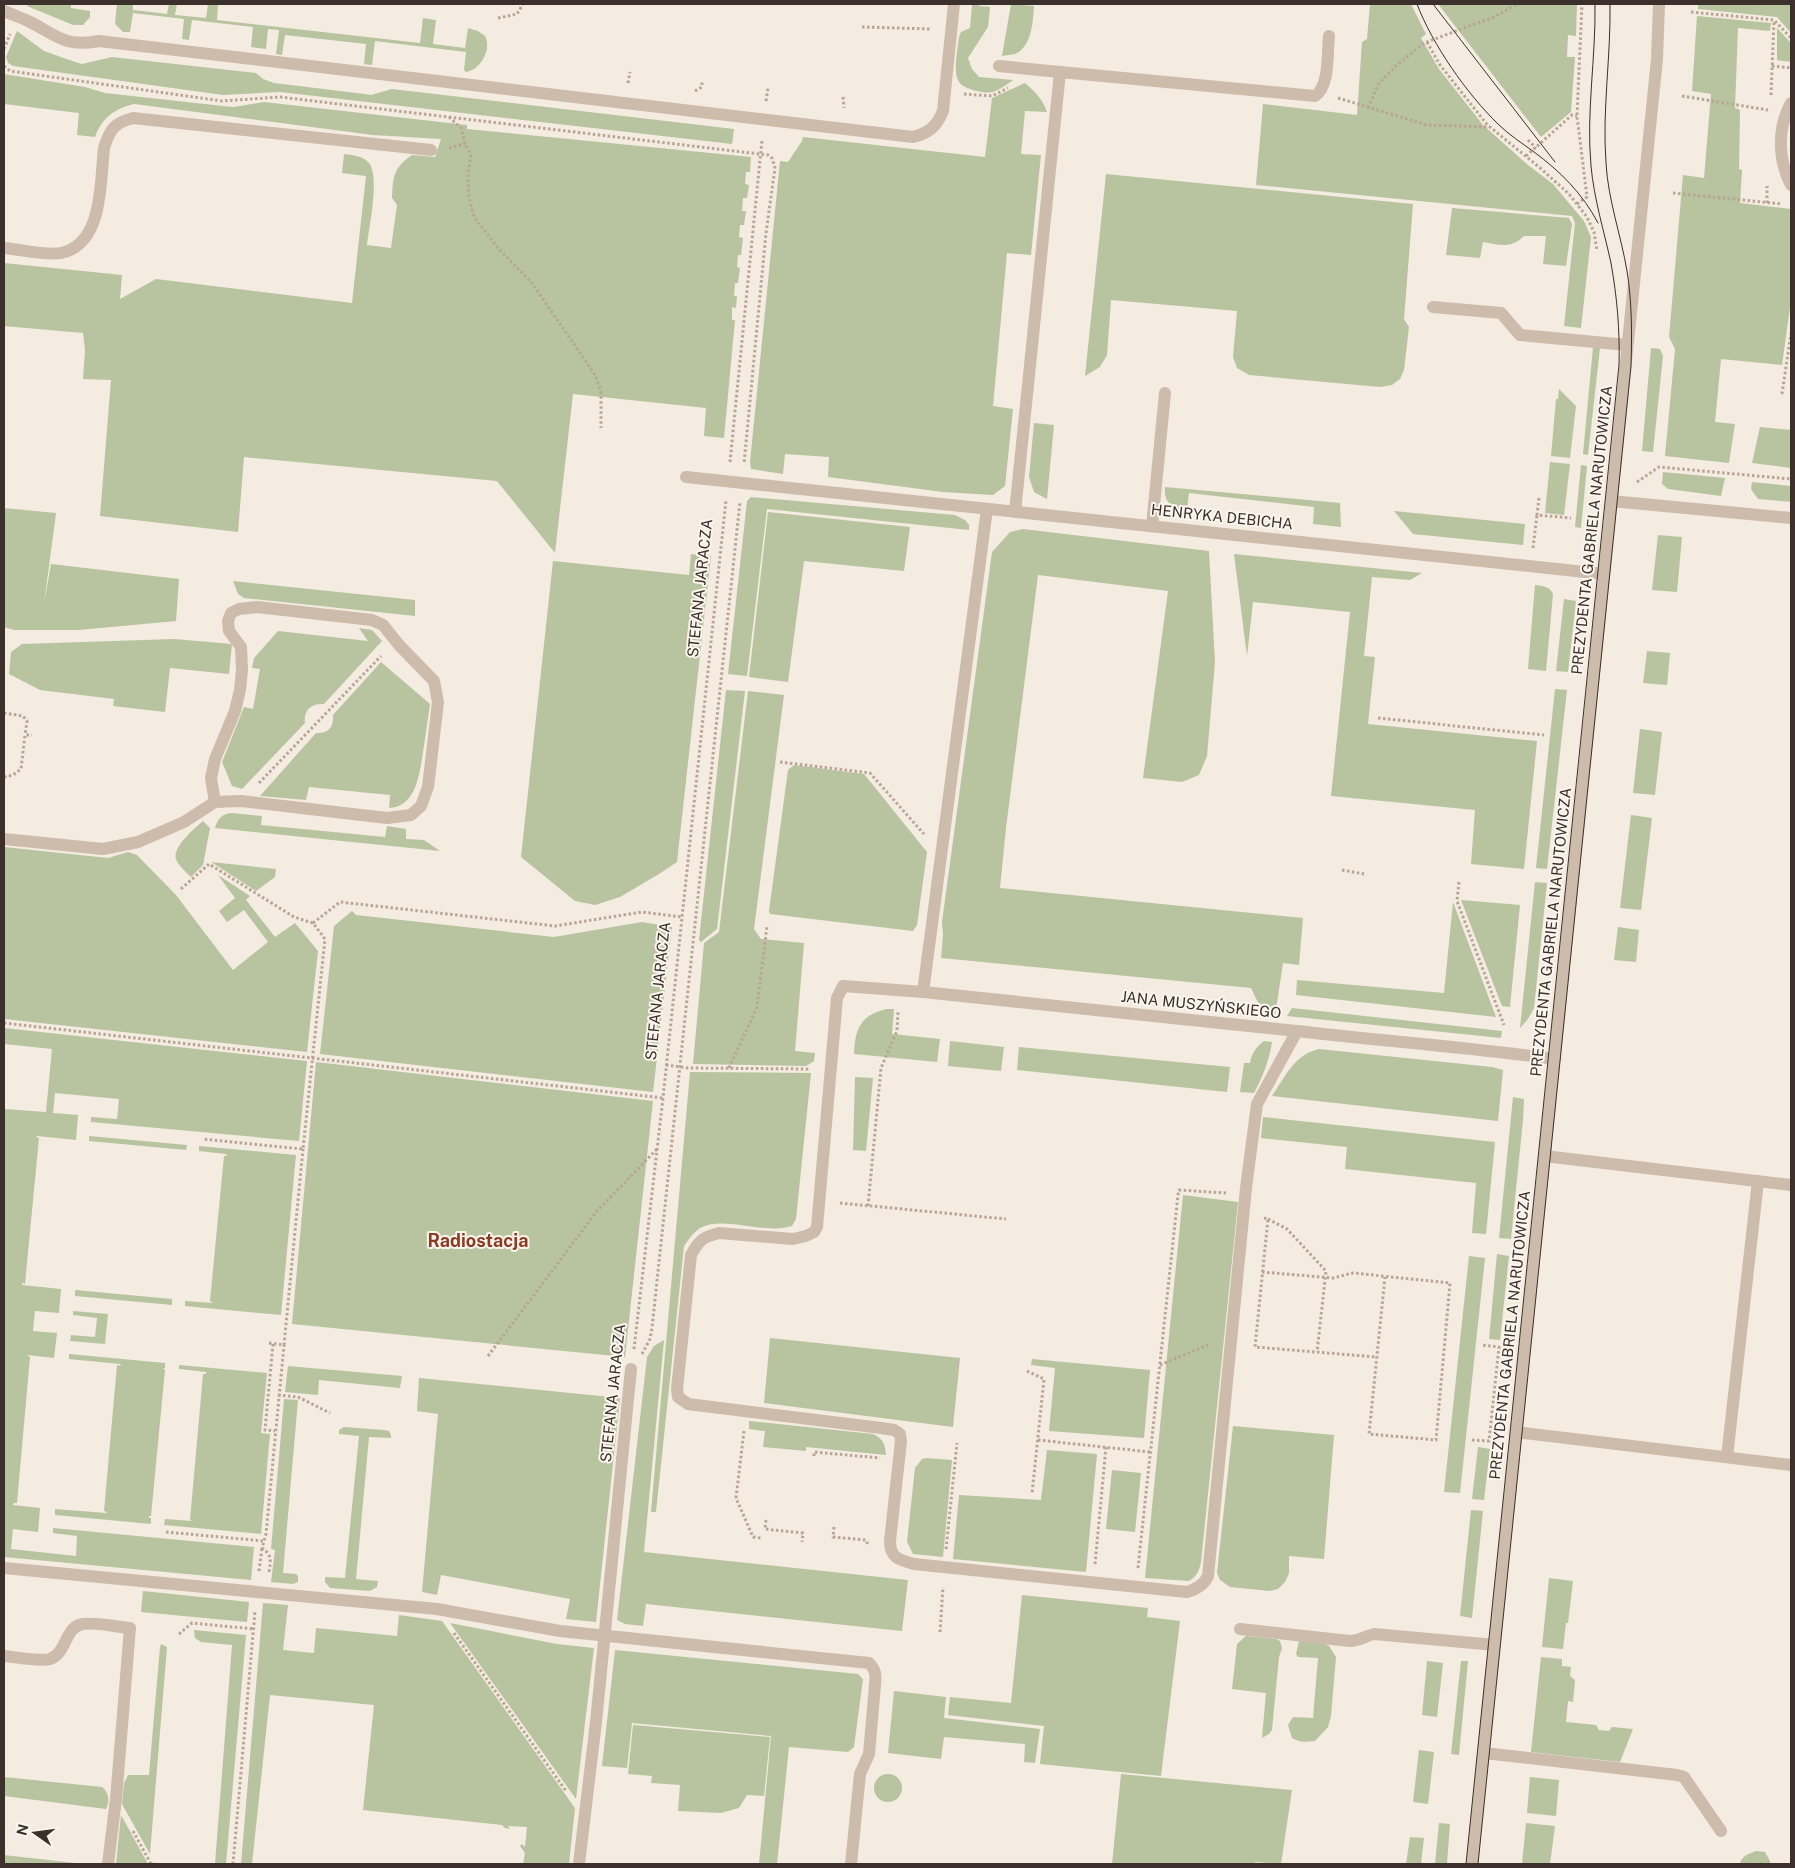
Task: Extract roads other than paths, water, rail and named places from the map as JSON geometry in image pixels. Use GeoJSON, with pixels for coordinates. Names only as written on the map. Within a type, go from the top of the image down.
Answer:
{"type":"FeatureCollection","features":[{"type":"Feature","properties":{"kind":"street"},"geometry":{"type":"LineString","coordinates":[[4,11],[26,20],[49,34],[73,43],[84,44],[99,41],[913,137],[926,133],[939,121],[943,111],[954,4]]}},
{"type":"Feature","properties":{"kind":"street","name":"PREZYDENTA GABRIELA NARUTOWICZA"},"geometry":{"type":"LineString","coordinates":[[1472,1864],[1657,59],[1659,4]]}},
{"type":"Feature","properties":{"kind":"street"},"geometry":{"type":"LineString","coordinates":[[999,66],[1315,96],[1321,92],[1325,83],[1329,36]]}},
{"type":"Feature","properties":{"kind":"street"},"geometry":{"type":"LineString","coordinates":[[1015,512],[1060,72]]}},
{"type":"Feature","properties":{"kind":"street"},"geometry":{"type":"LineString","coordinates":[[1791,103],[1784,114],[1780,139],[1784,172],[1791,185]]}},
{"type":"Feature","properties":{"kind":"street"},"geometry":{"type":"LineString","coordinates":[[4,248],[60,254],[78,245],[94,224],[107,138],[112,128],[120,122],[133,118],[149,118],[431,150]]}},
{"type":"Feature","properties":{"kind":"street"},"geometry":{"type":"LineString","coordinates":[[1433,307],[1501,313],[1520,335],[1627,345]]}},
{"type":"Feature","properties":{"kind":"street"},"geometry":{"type":"LineString","coordinates":[[1152,526],[1165,394]]}},
{"type":"Feature","properties":{"kind":"street","name":"HENRYKA DEBICHA"},"geometry":{"type":"LineString","coordinates":[[686,477],[1604,574]]}},
{"type":"Feature","properties":{"kind":"street"},"geometry":{"type":"LineString","coordinates":[[1611,501],[1791,518]]}},
{"type":"Feature","properties":{"kind":"street"},"geometry":{"type":"LineString","coordinates":[[923,992],[987,508]]}},
{"type":"Feature","properties":{"kind":"street"},"geometry":{"type":"LineString","coordinates":[[4,839],[103,849],[114,848],[138,842],[184,822],[215,802],[241,801],[387,818],[411,815],[421,806],[428,787],[438,702],[434,681],[399,645],[384,625],[372,620],[257,608],[239,610],[231,614],[228,621],[229,631],[241,647],[242,670],[235,711],[216,759],[211,778],[215,802]]}},
{"type":"Feature","properties":{"kind":"street","name":"JANA MUSZYŃSKIEGO"},"geometry":{"type":"LineString","coordinates":[[1296,1031],[1257,1104],[1251,1137],[1208,1576],[1205,1583],[1201,1586],[1187,1592],[914,1564],[904,1561],[895,1557],[890,1551],[901,1441],[900,1434],[894,1430],[747,1413],[688,1404],[678,1397],[677,1389],[691,1255],[697,1244],[707,1236],[719,1234],[793,1239],[814,1232],[817,1227],[837,998],[843,986],[923,992],[1296,1031],[1554,1060]]}},
{"type":"Feature","properties":{"kind":"street"},"geometry":{"type":"LineString","coordinates":[[1544,1156],[1791,1185]]}},
{"type":"Feature","properties":{"kind":"street"},"geometry":{"type":"LineString","coordinates":[[1727,1457],[1758,1181]]}},
{"type":"Feature","properties":{"kind":"street","name":"STEFANA JARACZA"},"geometry":{"type":"LineString","coordinates":[[579,1864],[605,1636],[631,1370]]}},
{"type":"Feature","properties":{"kind":"street"},"geometry":{"type":"LineString","coordinates":[[1516,1432],[1791,1465]]}},
{"type":"Feature","properties":{"kind":"street"},"geometry":{"type":"LineString","coordinates":[[4,1568],[438,1609],[560,1631],[869,1663],[874,1668],[876,1674],[869,1754],[860,1774],[851,1864]]}},
{"type":"Feature","properties":{"kind":"street"},"geometry":{"type":"LineString","coordinates":[[4,1656],[48,1660],[64,1647],[75,1627],[82,1624],[130,1628],[116,1800],[108,1864]]}},
{"type":"Feature","properties":{"kind":"street"},"geometry":{"type":"LineString","coordinates":[[1240,1630],[1350,1641],[1357,1641],[1364,1636],[1374,1634],[1494,1646]]}},
{"type":"Feature","properties":{"kind":"street"},"geometry":{"type":"LineString","coordinates":[[1484,1753],[1678,1774],[1684,1777],[1721,1831]]}},
{"type":"Feature","properties":{"kind":"tram line"},"geometry":{"type":"LineString","coordinates":[[1417,4],[1441,52],[1474,98],[1502,128],[1562,175],[1585,202],[1598,223]]}},
{"type":"Feature","properties":{"kind":"tram line"},"geometry":{"type":"LineString","coordinates":[[1433,4],[1555,162]]}},
{"type":"Feature","properties":{"kind":"tram line"},"geometry":{"type":"LineString","coordinates":[[1466,1864],[1619,365],[1615,288],[1594,191],[1591,166],[1590,105],[1595,4]]}},
{"type":"Feature","properties":{"kind":"tram line"},"geometry":{"type":"LineString","coordinates":[[1478,1864],[1631,366],[1629,283],[1609,190],[1606,163],[1605,123],[1610,4]]}},
{"type":"Feature","properties":{"kind":"district","name":"Radiostacja"},"geometry":{"type":"Point","coordinates":[478,1241]}}]}
